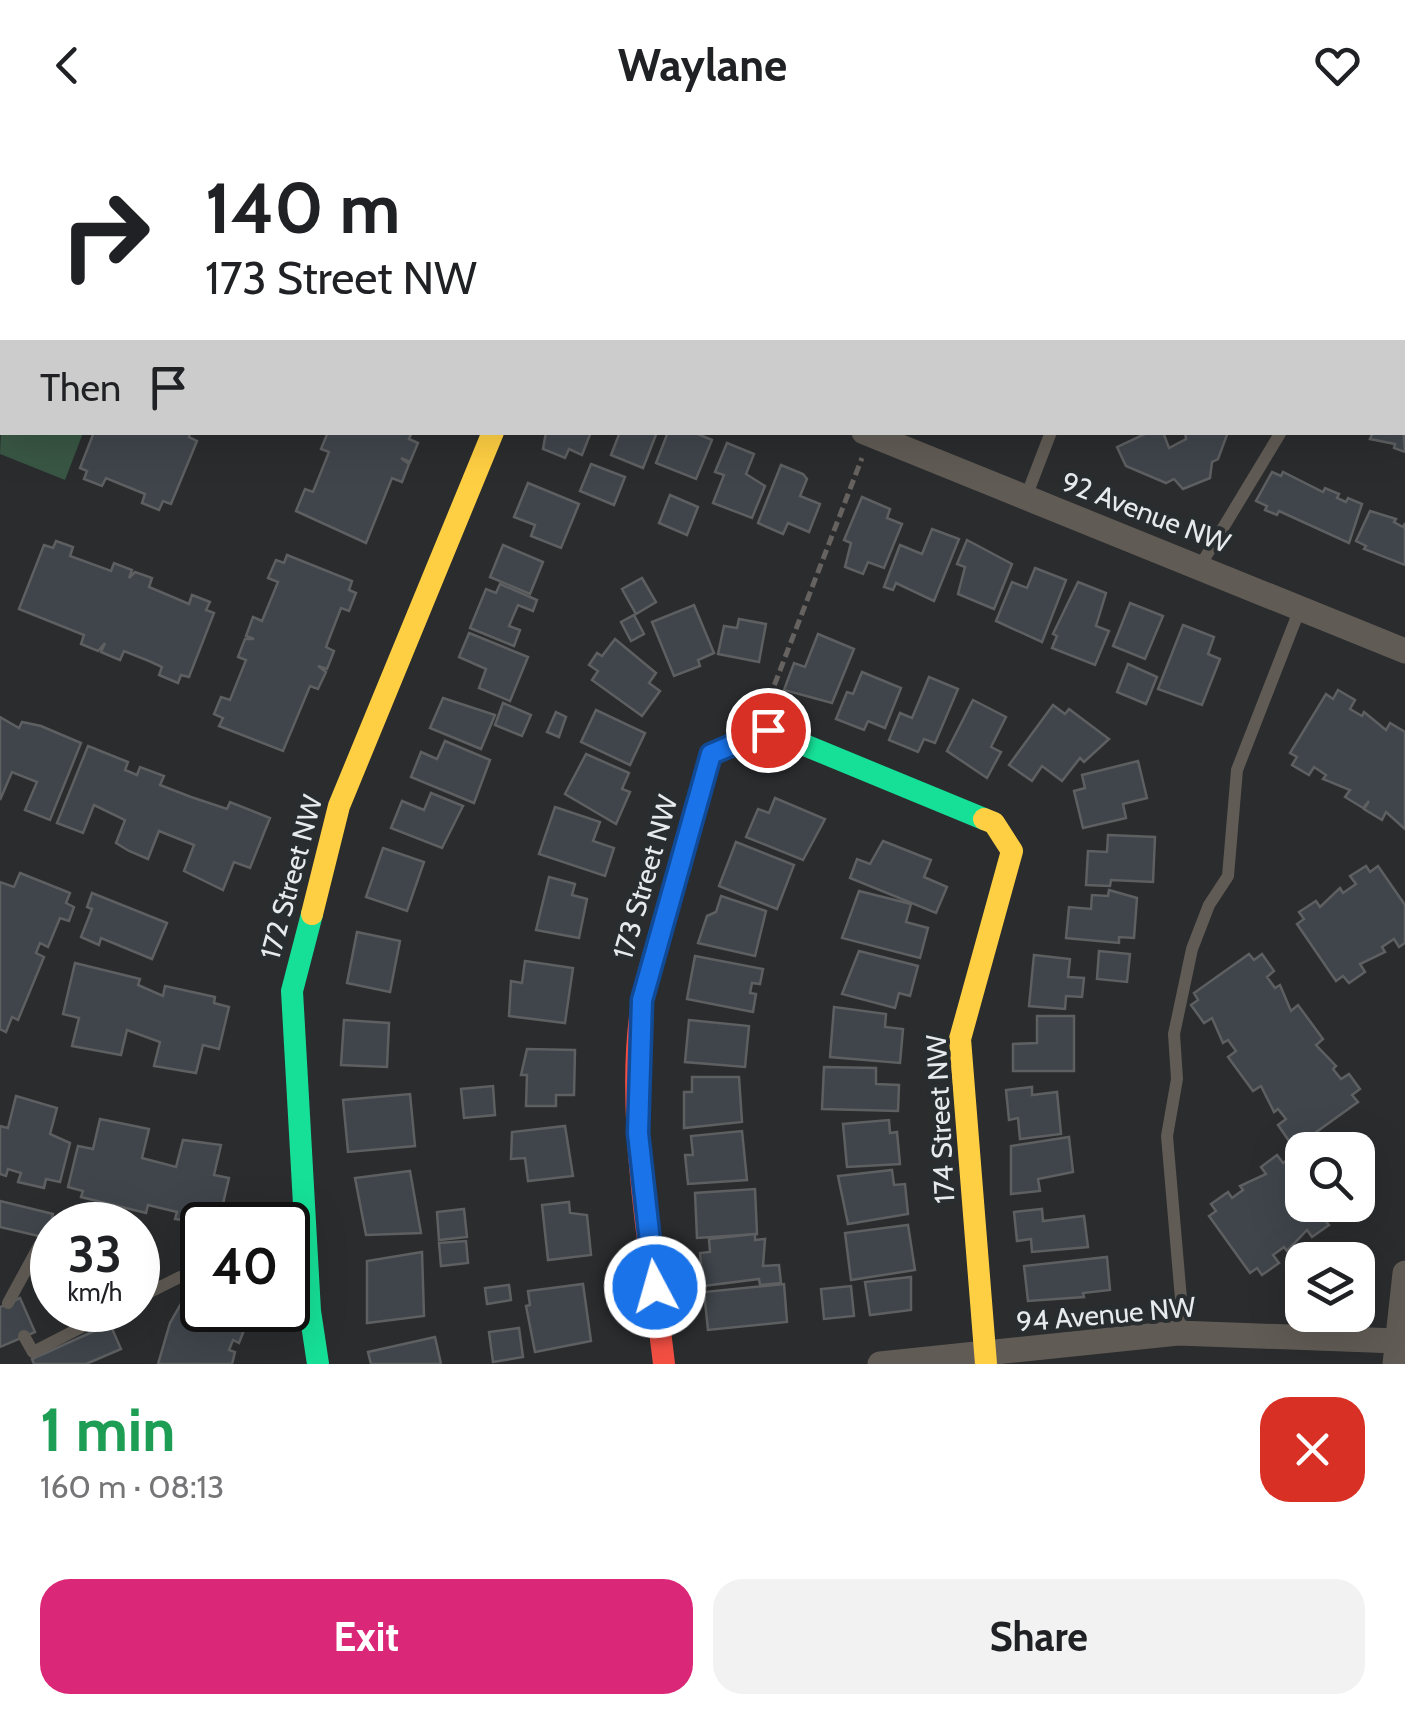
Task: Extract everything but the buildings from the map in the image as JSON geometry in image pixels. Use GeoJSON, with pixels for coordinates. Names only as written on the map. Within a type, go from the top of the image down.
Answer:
{"type":"FeatureCollection","features":[{"type":"Feature","properties":{"kind":"street","name":"172 Street NW"},"geometry":{"type":"LineString","coordinates":[[318,1364],[310,1311],[292,992],[338,806],[491,435]]}},
{"type":"Feature","properties":{"kind":"street","name":"92 Avenue NW"},"geometry":{"type":"LineString","coordinates":[[870,435],[1405,650]]}},
{"type":"Feature","properties":{"kind":"street","name":"174 Street NW"},"geometry":{"type":"LineString","coordinates":[[755,735],[768,730],[994,823],[1012,850],[960,1039],[986,1360]]}},
{"type":"Feature","properties":{"kind":"street","name":"173 Street NW"},"geometry":{"type":"LineString","coordinates":[[664,1364],[638,1133],[642,1000],[711,754],[755,735]]}},
{"type":"Feature","properties":{"kind":"street"},"geometry":{"type":"LineString","coordinates":[[1396,1352],[1405,1274]]}},
{"type":"Feature","properties":{"kind":"street","name":"94 Avenue NW"},"geometry":{"type":"LineString","coordinates":[[880,1364],[986,1360],[1184,1334],[1396,1352]]}},
{"type":"Feature","properties":{"kind":"lane"},"geometry":{"type":"LineString","coordinates":[[1026,498],[1050,435]]}},
{"type":"Feature","properties":{"kind":"lane"},"geometry":{"type":"LineString","coordinates":[[1200,566],[1280,435]]}},
{"type":"Feature","properties":{"kind":"lane"},"geometry":{"type":"LineString","coordinates":[[1184,1334],[1166,1136],[1177,1080],[1174,1034],[1192,949],[1209,905],[1228,876],[1237,770],[1301,605]]}},
{"type":"Feature","properties":{"kind":"lane"},"geometry":{"type":"LineString","coordinates":[[8,1303],[30,1263]]}},
{"type":"Feature","properties":{"kind":"lane"},"geometry":{"type":"LineString","coordinates":[[160,1287],[180,1277]]}},
{"type":"Feature","properties":{"kind":"lane"},"geometry":{"type":"LineString","coordinates":[[24,1336],[32,1352],[72,1332]]}},
{"type":"Feature","properties":{"kind":"path"},"geometry":{"type":"LineString","coordinates":[[755,735],[868,435]]}},
{"type":"Feature","properties":{"kind":"green space"},"geometry":{"type":"Polygon","coordinates":[[[1,435],[82,435],[65,480],[0,454],[1,435]]]}},
{"type":"Feature","properties":{"kind":"traffic: fast"},"geometry":{"type":"LineString","coordinates":[[649,971],[711,753],[768,730],[984,819]]}},
{"type":"Feature","properties":{"kind":"traffic: fast"},"geometry":{"type":"LineString","coordinates":[[312,914],[292,991],[310,1311],[318,1364]]}},
{"type":"Feature","properties":{"kind":"traffic: slow"},"geometry":{"type":"LineString","coordinates":[[312,914],[339,806],[492,435]]}},
{"type":"Feature","properties":{"kind":"traffic: slow"},"geometry":{"type":"LineString","coordinates":[[984,819],[994,823],[1012,851],[960,1039],[986,1364]]}},
{"type":"Feature","properties":{"kind":"traffic: jam"},"geometry":{"type":"LineString","coordinates":[[649,971],[636,1062],[637,1113],[645,1218],[664,1364]]}},
{"type":"Feature","properties":{"kind":"route"},"geometry":{"type":"LineString","coordinates":[[655,1287],[638,1133],[642,1000],[711,754],[768,730]]}}]}
